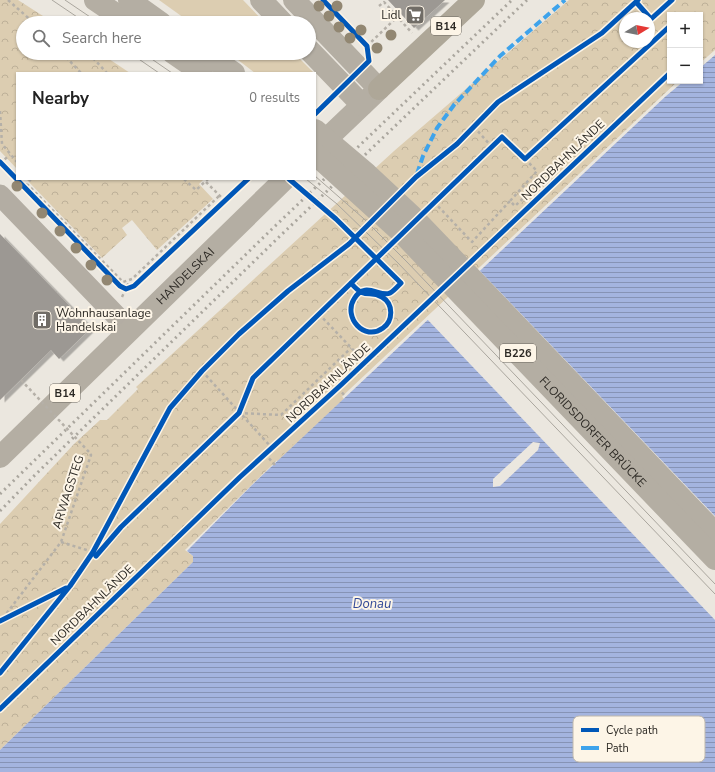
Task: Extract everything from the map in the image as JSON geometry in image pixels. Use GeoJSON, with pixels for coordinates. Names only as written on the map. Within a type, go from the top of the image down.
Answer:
{"type":"FeatureCollection","features":[{"type":"Feature","properties":{"kind":"highway","name":"B14"},"geometry":{"type":"LineString","coordinates":[[379,89],[474,0]]}},
{"type":"Feature","properties":{"kind":"main road"},"geometry":{"type":"LineString","coordinates":[[95,0],[119,16]]}},
{"type":"Feature","properties":{"kind":"main road"},"geometry":{"type":"LineString","coordinates":[[129,0],[151,16]]}},
{"type":"Feature","properties":{"kind":"main road"},"geometry":{"type":"LineString","coordinates":[[261,0],[276,16]]}},
{"type":"Feature","properties":{"kind":"main road"},"geometry":{"type":"LineString","coordinates":[[294,0],[309,16]]}},
{"type":"Feature","properties":{"kind":"main road"},"geometry":{"type":"LineString","coordinates":[[316,23],[379,89]]}},
{"type":"Feature","properties":{"kind":"main road"},"geometry":{"type":"LineString","coordinates":[[316,57],[362,105]]}},
{"type":"Feature","properties":{"kind":"main road"},"geometry":{"type":"LineString","coordinates":[[183,60],[201,72]]}},
{"type":"Feature","properties":{"kind":"main road"},"geometry":{"type":"LineString","coordinates":[[215,60],[233,72]]}},
{"type":"Feature","properties":{"kind":"main road","name":"B14"},"geometry":{"type":"LineString","coordinates":[[316,149],[379,89]]}},
{"type":"Feature","properties":{"kind":"main road","name":"FLORIDSDORFER BRÜCKE"},"geometry":{"type":"LineString","coordinates":[[316,131],[362,169],[412,216],[715,533]]}},
{"type":"Feature","properties":{"kind":"main road","name":"FLORIDSDORFER BRÜCKE"},"geometry":{"type":"LineString","coordinates":[[316,155],[356,189],[401,232],[715,559]]}},
{"type":"Feature","properties":{"kind":"main road","name":"HANDELSKAI"},"geometry":{"type":"LineString","coordinates":[[0,457],[284,180]]}},
{"type":"Feature","properties":{"kind":"street"},"geometry":{"type":"LineString","coordinates":[[0,195],[130,330]]}},
{"type":"Feature","properties":{"kind":"path"},"geometry":{"type":"LineString","coordinates":[[8,0],[26,16]]}},
{"type":"Feature","properties":{"kind":"path"},"geometry":{"type":"LineString","coordinates":[[379,6],[384,2],[412,34]]}},
{"type":"Feature","properties":{"kind":"path"},"geometry":{"type":"LineString","coordinates":[[367,46],[397,17]]}},
{"type":"Feature","properties":{"kind":"path"},"geometry":{"type":"LineString","coordinates":[[361,70],[369,61],[367,46],[362,41]]}},
{"type":"Feature","properties":{"kind":"path"},"geometry":{"type":"LineString","coordinates":[[69,60],[81,72]]}},
{"type":"Feature","properties":{"kind":"path"},"geometry":{"type":"LineString","coordinates":[[94,60],[106,72]]}},
{"type":"Feature","properties":{"kind":"path"},"geometry":{"type":"LineString","coordinates":[[0,112],[1,143],[16,161]]}},
{"type":"Feature","properties":{"kind":"path"},"geometry":{"type":"LineString","coordinates":[[470,131],[479,122]]}},
{"type":"Feature","properties":{"kind":"path"},"geometry":{"type":"LineString","coordinates":[[474,127],[492,147]]}},
{"type":"Feature","properties":{"kind":"path"},"geometry":{"type":"LineString","coordinates":[[487,152],[497,142]]}},
{"type":"Feature","properties":{"kind":"path"},"geometry":{"type":"LineString","coordinates":[[434,202],[472,242],[510,202],[537,170],[520,153]]}},
{"type":"Feature","properties":{"kind":"path"},"geometry":{"type":"LineString","coordinates":[[526,159],[531,154]]}},
{"type":"Feature","properties":{"kind":"path"},"geometry":{"type":"LineString","coordinates":[[1,164],[10,155]]}},
{"type":"Feature","properties":{"kind":"path"},"geometry":{"type":"LineString","coordinates":[[30,180],[27,184],[123,282],[132,279],[219,196]]}},
{"type":"Feature","properties":{"kind":"path"},"geometry":{"type":"LineString","coordinates":[[185,180],[196,190],[207,180],[225,202]]}},
{"type":"Feature","properties":{"kind":"path"},"geometry":{"type":"LineString","coordinates":[[510,202],[515,206],[534,188],[554,182]]}},
{"type":"Feature","properties":{"kind":"path"},"geometry":{"type":"LineString","coordinates":[[23,186],[120,286],[126,289],[134,286]]}},
{"type":"Feature","properties":{"kind":"path"},"geometry":{"type":"LineString","coordinates":[[219,206],[229,197]]}},
{"type":"Feature","properties":{"kind":"path"},"geometry":{"type":"LineString","coordinates":[[429,208],[440,197]]}},
{"type":"Feature","properties":{"kind":"path"},"geometry":{"type":"LineString","coordinates":[[140,281],[193,230]]}},
{"type":"Feature","properties":{"kind":"path"},"geometry":{"type":"LineString","coordinates":[[314,319],[324,308]]}},
{"type":"Feature","properties":{"kind":"path"},"geometry":{"type":"LineString","coordinates":[[319,314],[359,356],[336,378],[346,397]]}},
{"type":"Feature","properties":{"kind":"path"},"geometry":{"type":"LineString","coordinates":[[239,412],[281,415],[351,348]]}},
{"type":"Feature","properties":{"kind":"path"},"geometry":{"type":"LineString","coordinates":[[197,377],[207,366]]}},
{"type":"Feature","properties":{"kind":"path"},"geometry":{"type":"LineString","coordinates":[[202,371],[272,448]]}},
{"type":"Feature","properties":{"kind":"path"},"geometry":{"type":"LineString","coordinates":[[233,418],[242,406]]}},
{"type":"Feature","properties":{"kind":"path"},"geometry":{"type":"LineString","coordinates":[[260,458],[277,443]]}},
{"type":"Feature","properties":{"kind":"path"},"geometry":{"type":"LineString","coordinates":[[265,454],[275,465]]}},
{"type":"Feature","properties":{"kind":"path"},"geometry":{"type":"LineString","coordinates":[[61,542],[93,555]]}},
{"type":"Feature","properties":{"kind":"path"},"geometry":{"type":"LineString","coordinates":[[93,555],[97,545]]}},
{"type":"Feature","properties":{"kind":"path"},"geometry":{"type":"LineString","coordinates":[[93,555],[100,551]]}},
{"type":"Feature","properties":{"kind":"path"},"geometry":{"type":"LineString","coordinates":[[1,619],[16,612]]}},
{"type":"Feature","properties":{"kind":"green space"},"geometry":{"type":"Polygon","coordinates":[[[0,0],[18,0],[43,16],[16,16],[16,60],[110,60],[128,72],[16,72],[16,168],[0,151],[0,0]]]}},
{"type":"Feature","properties":{"kind":"green space"},"geometry":{"type":"Polygon","coordinates":[[[159,0],[243,0],[258,16],[181,16],[159,0]]]}},
{"type":"Feature","properties":{"kind":"green space"},"geometry":{"type":"Polygon","coordinates":[[[569,0],[715,0],[715,50],[703,60],[703,12],[667,12],[667,84],[675,84],[350,389],[185,550],[193,556],[193,562],[0,750],[0,524],[74,444],[100,420],[107,420],[138,389],[136,387],[394,151],[569,0]]]}},
{"type":"Feature","properties":{"kind":"green space"},"geometry":{"type":"Polygon","coordinates":[[[238,60],[301,60],[313,72],[254,72],[238,60]]]}},
{"type":"Feature","properties":{"kind":"green space"},"geometry":{"type":"Polygon","coordinates":[[[27,180],[203,180],[199,184],[213,199],[157,250],[132,220],[122,228],[127,235],[102,258],[27,180]]]}},
{"type":"Feature","properties":{"kind":"green space"},"geometry":{"type":"Polygon","coordinates":[[[340,394],[344,399],[278,462],[274,457],[340,394]]]}},
{"type":"Feature","properties":{"kind":"water","name":"Donau"},"geometry":{"type":"Polygon","coordinates":[[[715,55],[715,772],[0,772],[0,750],[193,562],[193,556],[187,551],[252,485],[680,84],[703,84],[703,65],[715,55]],[[533,442],[493,479],[493,487],[500,486],[538,450],[540,443],[533,442]]]}},
{"type":"Feature","properties":{"kind":"pier"},"geometry":{"type":"Polygon","coordinates":[[[478,269],[715,516],[715,620],[426,318],[478,269]]]}},
{"type":"Feature","properties":{"kind":"building","name":"Lidl"},"geometry":{"type":"Polygon","coordinates":[[[388,0],[445,0],[414,28],[388,0]]]}},
{"type":"Feature","properties":{"kind":"building","name":"Wohnhausanlage Handelskai"},"geometry":{"type":"Polygon","coordinates":[[[0,234],[91,328],[59,359],[51,350],[0,400],[0,234]]]}},
{"type":"Feature","properties":{"kind":"tram line"},"geometry":{"type":"LineString","coordinates":[[52,0],[76,16]]}},
{"type":"Feature","properties":{"kind":"tram line"},"geometry":{"type":"LineString","coordinates":[[65,0],[89,16]]}},
{"type":"Feature","properties":{"kind":"tram line"},"geometry":{"type":"LineString","coordinates":[[140,60],[158,72]]}},
{"type":"Feature","properties":{"kind":"tram line"},"geometry":{"type":"LineString","coordinates":[[153,60],[171,72]]}},
{"type":"Feature","properties":{"kind":"tram line"},"geometry":{"type":"LineString","coordinates":[[316,177],[363,218],[407,262],[715,584]]}},
{"type":"Feature","properties":{"kind":"tram line"},"geometry":{"type":"LineString","coordinates":[[307,180],[337,204],[398,263],[715,594]]}},
{"type":"Feature","properties":{"kind":"railway"},"geometry":{"type":"LineString","coordinates":[[0,494],[272,229],[512,0]]}},
{"type":"Feature","properties":{"kind":"railway"},"geometry":{"type":"LineString","coordinates":[[0,511],[279,237],[527,0]]}},
{"type":"Feature","properties":{"kind":"marked path"},"geometry":{"type":"LineString","coordinates":[[417,174],[423,156],[437,128],[454,105],[500,56],[565,0]]}},
{"type":"Feature","properties":{"kind":"cycle path"},"geometry":{"type":"LineString","coordinates":[[316,113],[369,61],[367,46],[323,0]]}},
{"type":"Feature","properties":{"kind":"cycle path"},"geometry":{"type":"LineString","coordinates":[[0,673],[70,586],[93,552],[170,408],[202,371],[239,334],[288,291],[349,244],[416,177],[457,144],[498,102],[602,33],[638,0]]}},
{"type":"Feature","properties":{"kind":"cycle path"},"geometry":{"type":"LineString","coordinates":[[636,2],[651,19],[672,0]]}},
{"type":"Feature","properties":{"kind":"cycle path"},"geometry":{"type":"LineString","coordinates":[[96,556],[121,527],[239,413],[253,378],[502,137],[525,159],[667,29]]}},
{"type":"Feature","properties":{"kind":"cycle path","name":"NORDBAHNLÄNDE"},"geometry":{"type":"LineString","coordinates":[[0,709],[240,477],[342,384],[667,76]]}},
{"type":"Feature","properties":{"kind":"cycle path"},"geometry":{"type":"LineString","coordinates":[[0,162],[16,179]]}},
{"type":"Feature","properties":{"kind":"cycle path"},"geometry":{"type":"LineString","coordinates":[[17,180],[120,286],[126,289],[134,286],[247,180]]}},
{"type":"Feature","properties":{"kind":"cycle path"},"geometry":{"type":"LineString","coordinates":[[290,180],[336,219],[401,283],[390,293],[386,294],[368,290],[360,292]]}},
{"type":"Feature","properties":{"kind":"cycle path"},"geometry":{"type":"LineString","coordinates":[[351,283],[360,292]]}},
{"type":"Feature","properties":{"kind":"cycle path"},"geometry":{"type":"LineString","coordinates":[[360,292],[378,295],[389,304],[391,312],[389,321],[383,328],[376,332],[363,330],[357,326],[353,320],[351,306],[358,293],[360,292]]}},
{"type":"Feature","properties":{"kind":"cycle path"},"geometry":{"type":"LineString","coordinates":[[0,621],[66,588]]}},
{"type":"Feature","properties":{"kind":"place","name":"Lidl"},"geometry":{"type":"Point","coordinates":[415,15]}},
{"type":"Feature","properties":{"kind":"place","name":"Wohnhausanlage Handelskai"},"geometry":{"type":"Point","coordinates":[42,320]}}]}
